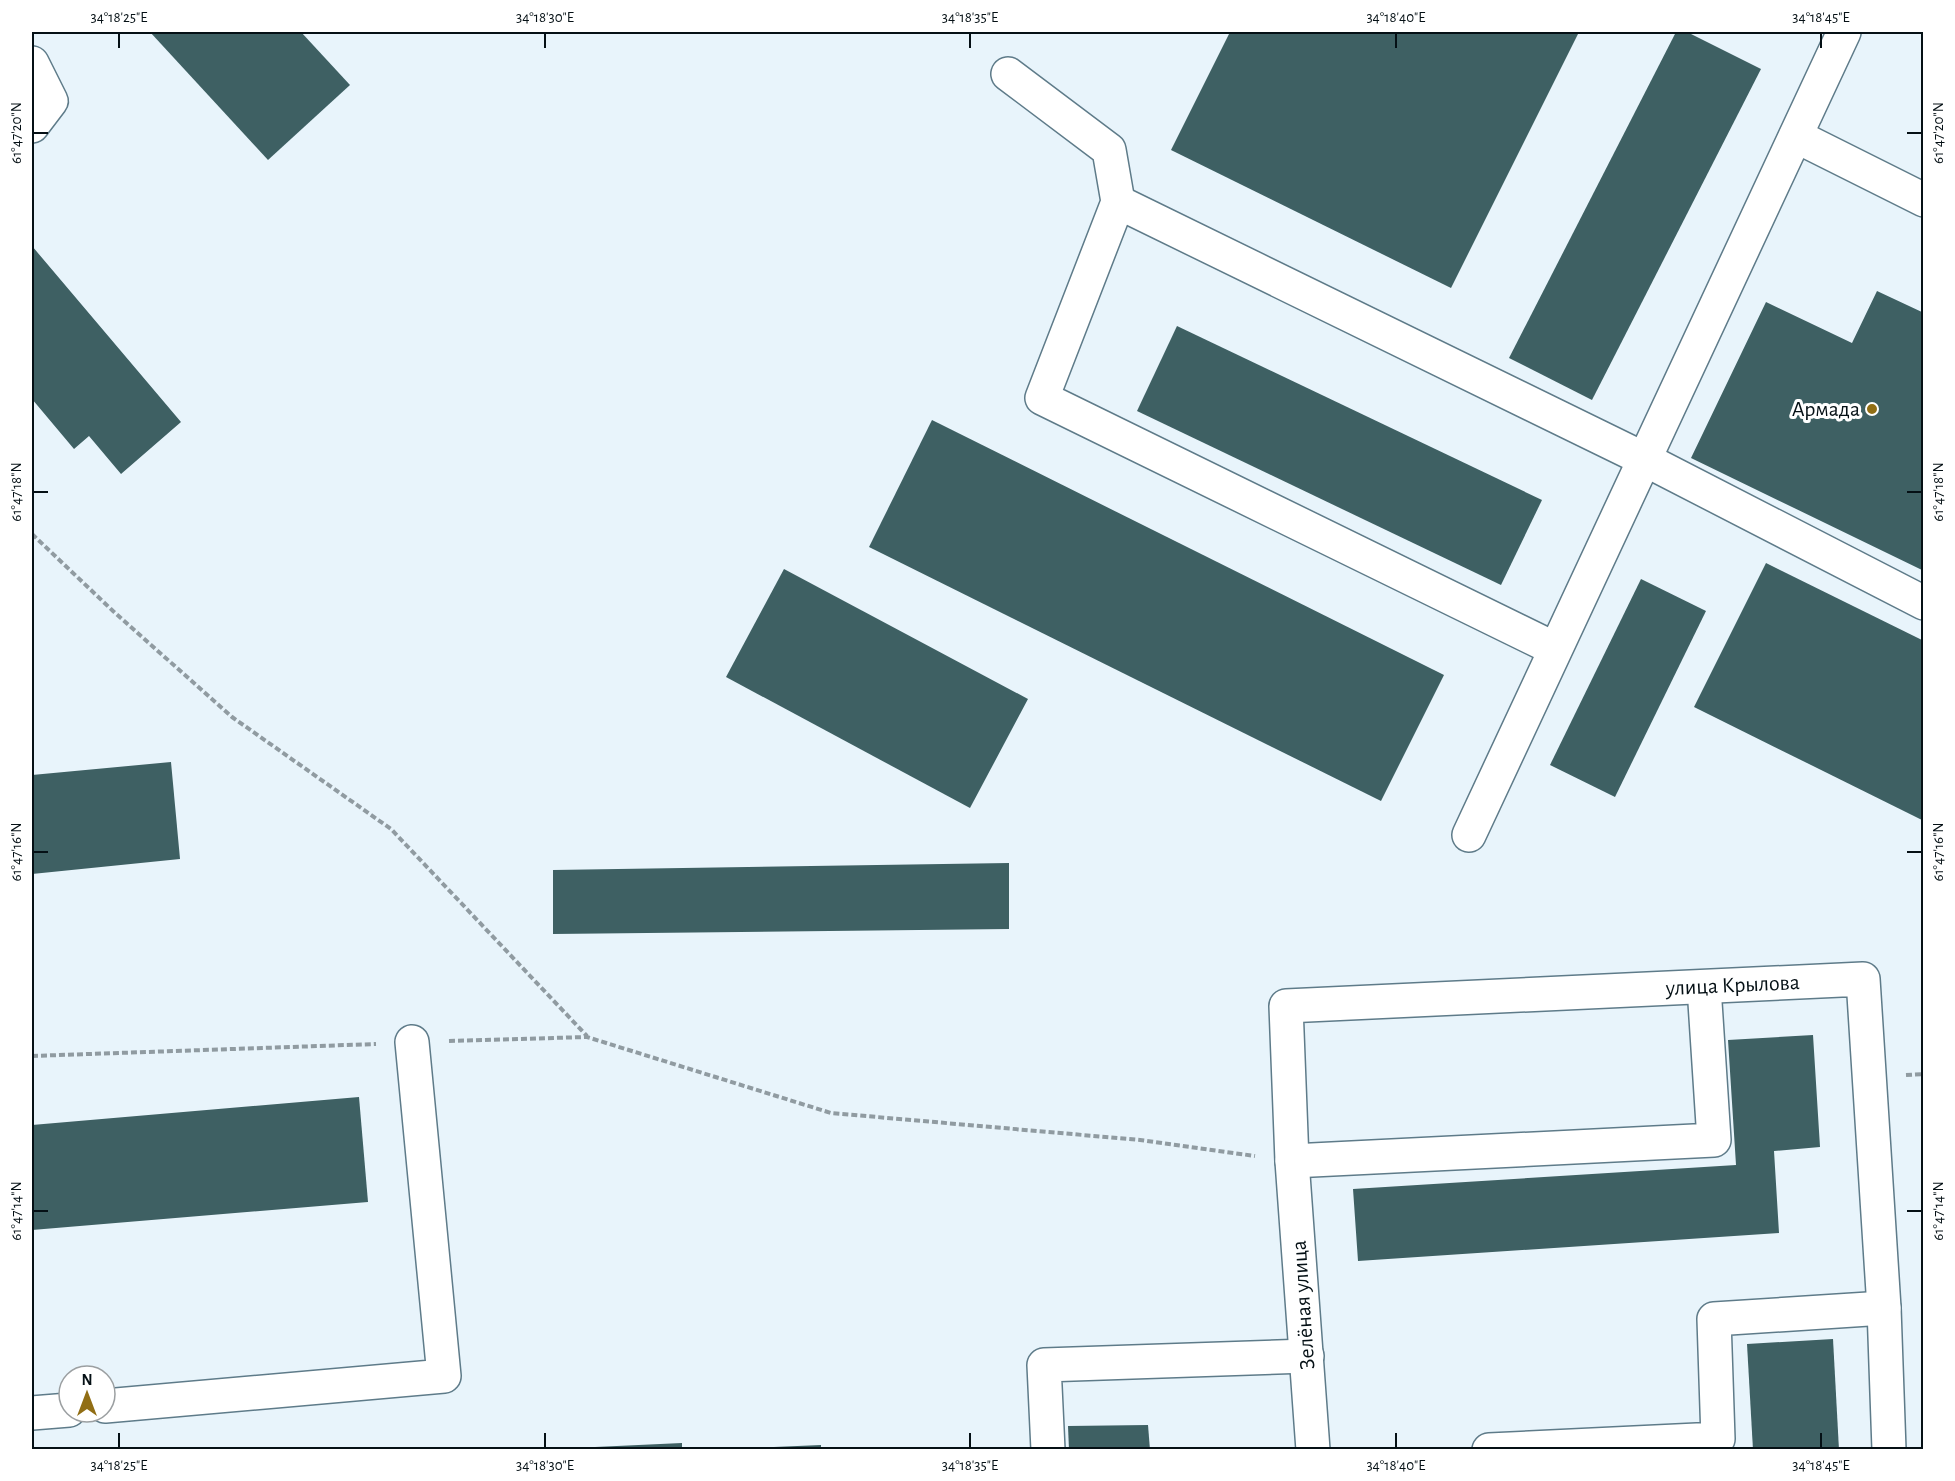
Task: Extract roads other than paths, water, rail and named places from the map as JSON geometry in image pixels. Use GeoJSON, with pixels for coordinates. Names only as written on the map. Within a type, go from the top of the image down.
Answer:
{"type":"FeatureCollection","features":[{"type":"Feature","properties":{"kind":"street"},"geometry":{"type":"LineString","coordinates":[[1469,835],[1844,32]]}},
{"type":"Feature","properties":{"kind":"street"},"geometry":{"type":"LineString","coordinates":[[32,63],[51,101],[32,126]]}},
{"type":"Feature","properties":{"kind":"street"},"geometry":{"type":"LineString","coordinates":[[1008,74],[1109,150],[1118,202],[1042,398],[1555,649]]}},
{"type":"Feature","properties":{"kind":"street"},"geometry":{"type":"LineString","coordinates":[[1796,136],[1923,200]]}},
{"type":"Feature","properties":{"kind":"street"},"geometry":{"type":"LineString","coordinates":[[1118,202],[1644,459],[1923,603]]}},
{"type":"Feature","properties":{"kind":"street","name":"улица Крылова"},"geometry":{"type":"LineString","coordinates":[[1292,1161],[1286,1006],[1863,979],[1884,1308],[1889,1449]]}},
{"type":"Feature","properties":{"kind":"street"},"geometry":{"type":"LineString","coordinates":[[1292,1161],[1714,1140],[1704,987]]}},
{"type":"Feature","properties":{"kind":"street"},"geometry":{"type":"LineString","coordinates":[[117,1405],[444,1376],[412,1042]]}},
{"type":"Feature","properties":{"kind":"street","name":"Зелёная улица"},"geometry":{"type":"LineString","coordinates":[[1292,1161],[1313,1449]]}},
{"type":"Feature","properties":{"kind":"street"},"geometry":{"type":"LineString","coordinates":[[1489,1449],[1718,1438],[1714,1319],[1884,1308]]}},
{"type":"Feature","properties":{"kind":"street"},"geometry":{"type":"LineString","coordinates":[[1048,1449],[1044,1365],[1307,1356]]}},
{"type":"Feature","properties":{"kind":"street"},"geometry":{"type":"LineString","coordinates":[[32,1413],[57,1411]]}},
{"type":"Feature","properties":{"kind":"place","name":"Армада"},"geometry":{"type":"Point","coordinates":[1872,409]}}]}
